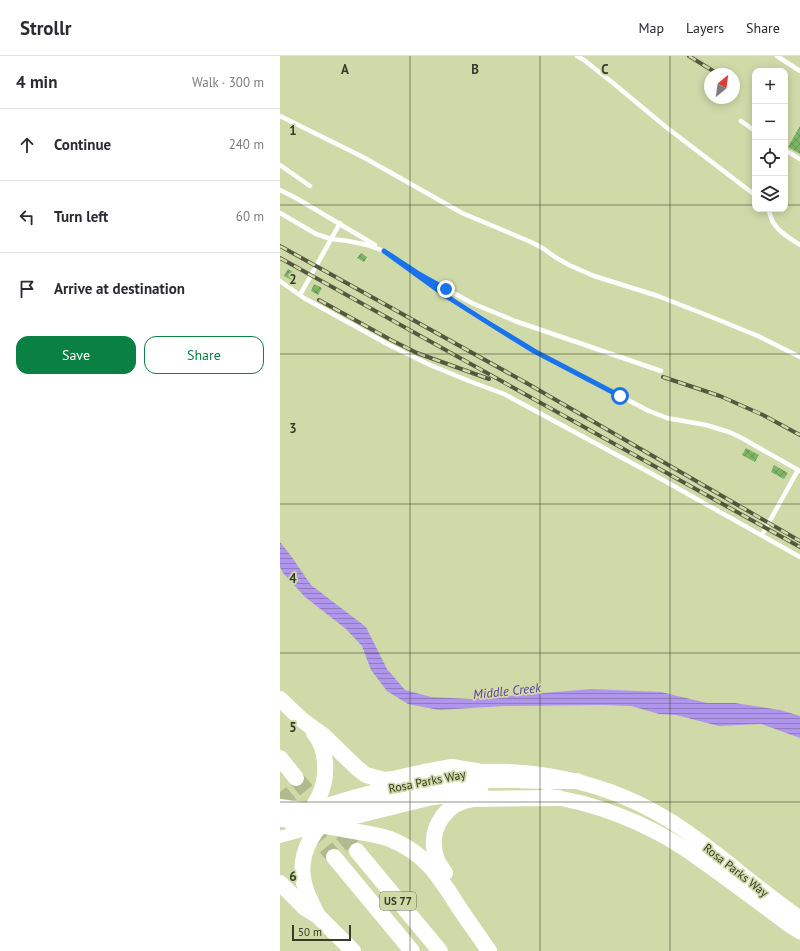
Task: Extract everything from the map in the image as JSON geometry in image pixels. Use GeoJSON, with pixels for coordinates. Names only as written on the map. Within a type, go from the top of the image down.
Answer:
{"type":"FeatureCollection","features":[{"type":"Feature","properties":{"kind":"highway"},"geometry":{"type":"LineString","coordinates":[[280,699],[316,735],[322,748],[326,768],[323,790],[319,797],[304,816],[289,826],[281,828]]}},
{"type":"Feature","properties":{"kind":"highway"},"geometry":{"type":"LineString","coordinates":[[302,720],[324,736],[357,768],[366,775],[376,778],[385,780],[393,779],[452,767],[482,772]]}},
{"type":"Feature","properties":{"kind":"highway"},"geometry":{"type":"LineString","coordinates":[[280,758],[296,778]]}},
{"type":"Feature","properties":{"kind":"highway","name":"Rosa Parks Way"},"geometry":{"type":"LineString","coordinates":[[348,808],[432,777],[461,773],[509,771],[560,777],[577,781],[625,797],[671,820],[800,918]]}},
{"type":"Feature","properties":{"kind":"highway"},"geometry":{"type":"LineString","coordinates":[[318,916],[309,899],[304,882],[304,856],[309,841],[315,832],[326,821],[340,811],[410,791],[456,782],[502,780],[577,781]]}},
{"type":"Feature","properties":{"kind":"highway","name":"Rosa Parks Way"},"geometry":{"type":"LineString","coordinates":[[304,816],[348,808],[464,793],[516,792],[558,798],[608,811],[663,836],[685,849],[800,932]]}},
{"type":"Feature","properties":{"kind":"highway"},"geometry":{"type":"LineString","coordinates":[[462,911],[448,878],[438,862],[435,853],[434,835],[437,824],[443,815],[456,804],[470,800],[558,798]]}},
{"type":"Feature","properties":{"kind":"highway"},"geometry":{"type":"LineString","coordinates":[[280,807],[304,816],[383,837],[410,849],[430,865],[489,951]]}},
{"type":"Feature","properties":{"kind":"highway","name":"US 77"},"geometry":{"type":"LineString","coordinates":[[357,851],[440,951]]}},
{"type":"Feature","properties":{"kind":"highway","name":"US 77"},"geometry":{"type":"LineString","coordinates":[[334,857],[412,951]]}},
{"type":"Feature","properties":{"kind":"highway"},"geometry":{"type":"LineString","coordinates":[[280,882],[305,908],[318,916],[353,951]]}},
{"type":"Feature","properties":{"kind":"main road"},"geometry":{"type":"LineString","coordinates":[[281,828],[326,821]]}},
{"type":"Feature","properties":{"kind":"lane"},"geometry":{"type":"LineString","coordinates":[[578,56],[752,193]]}},
{"type":"Feature","properties":{"kind":"lane"},"geometry":{"type":"LineString","coordinates":[[777,56],[800,71]]}},
{"type":"Feature","properties":{"kind":"lane"},"geometry":{"type":"LineString","coordinates":[[280,116],[363,157],[462,213],[531,242],[569,265],[594,276],[658,296],[714,318],[758,336],[800,358]]}},
{"type":"Feature","properties":{"kind":"lane"},"geometry":{"type":"LineString","coordinates":[[741,120],[752,129]]}},
{"type":"Feature","properties":{"kind":"lane"},"geometry":{"type":"LineString","coordinates":[[788,152],[800,159]]}},
{"type":"Feature","properties":{"kind":"lane"},"geometry":{"type":"LineString","coordinates":[[280,165],[310,186]]}},
{"type":"Feature","properties":{"kind":"lane"},"geometry":{"type":"LineString","coordinates":[[280,190],[340,224],[419,274],[474,304],[515,321],[661,371]]}},
{"type":"Feature","properties":{"kind":"lane"},"geometry":{"type":"LineString","coordinates":[[769,212],[772,221],[780,231],[800,245]]}},
{"type":"Feature","properties":{"kind":"lane"},"geometry":{"type":"LineString","coordinates":[[280,213],[316,234],[331,239],[367,245],[384,251],[446,296],[534,351],[649,411],[667,418],[706,425],[729,432],[799,471],[762,535]]}},
{"type":"Feature","properties":{"kind":"lane"},"geometry":{"type":"LineString","coordinates":[[300,295],[340,224]]}},
{"type":"Feature","properties":{"kind":"lane"},"geometry":{"type":"LineString","coordinates":[[280,281],[300,295],[342,320],[389,345],[430,365],[504,394],[654,475],[800,557]]}},
{"type":"Feature","properties":{"kind":"shaded area"},"geometry":{"type":"Polygon","coordinates":[[[280,542],[311,585],[366,627],[387,669],[405,690],[431,697],[471,699],[591,689],[661,692],[707,703],[735,703],[780,710],[800,716],[800,738],[761,724],[719,726],[676,715],[659,714],[631,706],[504,706],[439,710],[408,704],[387,691],[371,670],[362,646],[346,629],[305,597],[283,573],[280,567],[280,542]]]}},
{"type":"Feature","properties":{"kind":"building"},"geometry":{"type":"Polygon","coordinates":[[[800,126],[800,154],[788,147],[800,126]]]}},
{"type":"Feature","properties":{"kind":"building"},"geometry":{"type":"Polygon","coordinates":[[[361,253],[367,257],[364,262],[357,258],[361,253]]]}},
{"type":"Feature","properties":{"kind":"building"},"geometry":{"type":"Polygon","coordinates":[[[288,269],[296,274],[292,280],[284,276],[288,269]]]}},
{"type":"Feature","properties":{"kind":"building"},"geometry":{"type":"Polygon","coordinates":[[[314,284],[322,288],[318,295],[311,291],[314,284]]]}},
{"type":"Feature","properties":{"kind":"building"},"geometry":{"type":"Polygon","coordinates":[[[746,448],[759,455],[755,462],[742,455],[746,448]]]}},
{"type":"Feature","properties":{"kind":"building"},"geometry":{"type":"Polygon","coordinates":[[[774,465],[788,473],[784,479],[771,472],[774,465]]]}},
{"type":"Feature","properties":{"kind":"tunnel"},"geometry":{"type":"LineString","coordinates":[[296,778],[357,851]]}},
{"type":"Feature","properties":{"kind":"tunnel"},"geometry":{"type":"LineString","coordinates":[[280,792],[334,857]]}},
{"type":"Feature","properties":{"kind":"railway"},"geometry":{"type":"LineString","coordinates":[[689,56],[708,68]]}},
{"type":"Feature","properties":{"kind":"railway"},"geometry":{"type":"LineString","coordinates":[[280,246],[530,385],[800,541]]}},
{"type":"Feature","properties":{"kind":"railway"},"geometry":{"type":"LineString","coordinates":[[280,258],[800,547]]}},
{"type":"Feature","properties":{"kind":"railway"},"geometry":{"type":"LineString","coordinates":[[319,300],[417,353],[489,379]]}},
{"type":"Feature","properties":{"kind":"railway"},"geometry":{"type":"LineString","coordinates":[[663,377],[720,396],[763,415],[800,435]]}},
{"type":"Feature","properties":{"kind":"route"},"geometry":{"type":"LineString","coordinates":[[446,289],[419,274],[384,251],[446,296],[534,351],[620,396]]}},
{"type":"Feature","properties":{"kind":"water label","name":"Middle Creek"},"geometry":{"type":"Point","coordinates":[507,691]}}]}
